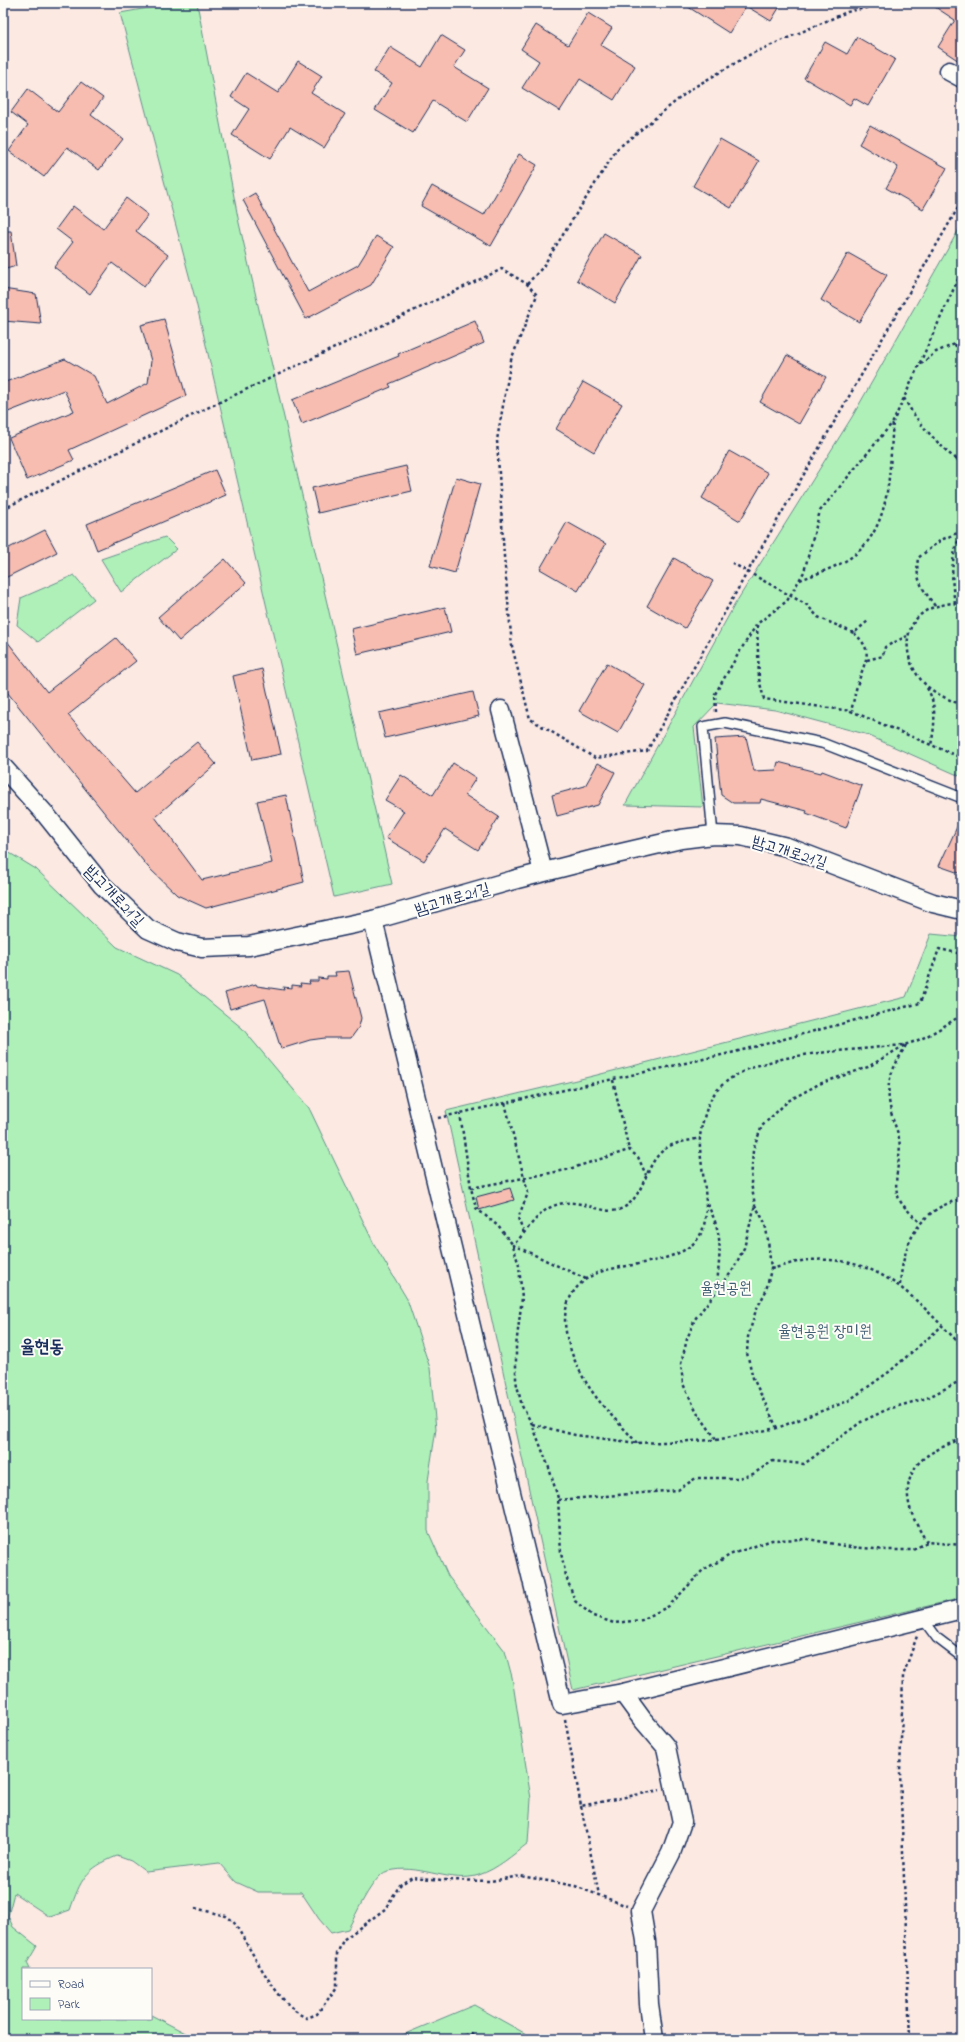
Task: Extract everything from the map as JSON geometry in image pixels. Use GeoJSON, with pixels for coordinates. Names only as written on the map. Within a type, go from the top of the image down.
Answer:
{"type":"FeatureCollection","features":[{"type":"Feature","properties":{"kind":"street"},"geometry":{"type":"LineString","coordinates":[[501,710],[543,872]]}},
{"type":"Feature","properties":{"kind":"street","name":"밤고개로21길"},"geometry":{"type":"LineString","coordinates":[[3,767],[46,815],[102,885],[148,929],[177,942],[202,948],[249,946],[373,920],[543,872],[681,839],[712,836],[741,836],[787,847],[933,903],[962,910]]}},
{"type":"Feature","properties":{"kind":"street"},"geometry":{"type":"LineString","coordinates":[[373,920],[562,1704],[623,1693],[962,1609]]}},
{"type":"Feature","properties":{"kind":"street"},"geometry":{"type":"LineString","coordinates":[[623,1693],[642,1720],[666,1747],[682,1822],[671,1853],[641,1911],[646,1941],[649,2004],[654,2039]]}},
{"type":"Feature","properties":{"kind":"lane"},"geometry":{"type":"LineString","coordinates":[[712,836],[703,727],[725,723],[822,743],[962,798]]}},
{"type":"Feature","properties":{"kind":"lane"},"geometry":{"type":"LineString","coordinates":[[923,1619],[937,1638],[962,1657]]}},
{"type":"Feature","properties":{"kind":"path"},"geometry":{"type":"LineString","coordinates":[[526,284],[542,268],[617,148],[691,89],[751,54],[848,12],[888,3]]}},
{"type":"Feature","properties":{"kind":"path"},"geometry":{"type":"LineString","coordinates":[[3,509],[205,409],[502,269],[526,284],[537,295],[511,360],[497,440],[504,556],[512,646],[530,719],[595,758],[647,751],[748,571],[962,201]]}},
{"type":"Feature","properties":{"kind":"path"},"geometry":{"type":"LineString","coordinates":[[799,580],[830,568],[852,557],[866,545],[877,528],[885,505],[894,422],[961,275]]}},
{"type":"Feature","properties":{"kind":"path"},"geometry":{"type":"LineString","coordinates":[[919,365],[936,352],[962,341]]}},
{"type":"Feature","properties":{"kind":"path"},"geometry":{"type":"LineString","coordinates":[[955,344],[962,362]]}},
{"type":"Feature","properties":{"kind":"path"},"geometry":{"type":"LineString","coordinates":[[904,398],[915,418],[962,465]]}},
{"type":"Feature","properties":{"kind":"path"},"geometry":{"type":"LineString","coordinates":[[717,725],[715,694],[757,624],[787,601],[804,572],[820,511],[894,422]]}},
{"type":"Feature","properties":{"kind":"path"},"geometry":{"type":"LineString","coordinates":[[954,458],[962,456]]}},
{"type":"Feature","properties":{"kind":"path"},"geometry":{"type":"LineString","coordinates":[[955,603],[952,582],[952,567],[962,532]]}},
{"type":"Feature","properties":{"kind":"path"},"geometry":{"type":"LineString","coordinates":[[935,606],[923,590],[916,573],[918,558],[940,540],[962,532]]}},
{"type":"Feature","properties":{"kind":"path"},"geometry":{"type":"LineString","coordinates":[[732,563],[807,605],[818,617],[854,633],[864,642],[867,660],[858,681],[851,711]]}},
{"type":"Feature","properties":{"kind":"path"},"geometry":{"type":"LineString","coordinates":[[931,745],[935,730],[933,697],[916,672],[908,651],[907,636],[914,623],[924,611],[935,606],[955,603],[962,606]]}},
{"type":"Feature","properties":{"kind":"path"},"geometry":{"type":"LineString","coordinates":[[854,633],[869,620]]}},
{"type":"Feature","properties":{"kind":"path"},"geometry":{"type":"LineString","coordinates":[[757,624],[759,679],[764,699],[851,711],[962,758]]}},
{"type":"Feature","properties":{"kind":"path"},"geometry":{"type":"LineString","coordinates":[[867,660],[883,656],[885,647],[907,636]]}},
{"type":"Feature","properties":{"kind":"path"},"geometry":{"type":"LineString","coordinates":[[926,686],[962,705]]}},
{"type":"Feature","properties":{"kind":"path"},"geometry":{"type":"LineString","coordinates":[[422,1122],[735,1052],[920,1003],[939,949],[962,954]]}},
{"type":"Feature","properties":{"kind":"path"},"geometry":{"type":"LineString","coordinates":[[777,1428],[753,1378],[747,1353],[748,1337],[756,1310],[766,1291],[771,1269],[765,1223],[755,1205],[751,1183],[753,1150],[762,1126],[788,1101],[820,1084],[868,1067],[906,1044],[962,1015]]}},
{"type":"Feature","properties":{"kind":"path"},"geometry":{"type":"LineString","coordinates":[[637,1443],[599,1401],[582,1373],[564,1327],[566,1305],[573,1291],[586,1278],[602,1272],[651,1262],[682,1252],[696,1240],[705,1224],[706,1202],[700,1138],[707,1106],[723,1084],[748,1069],[775,1059],[906,1044]]}},
{"type":"Feature","properties":{"kind":"path"},"geometry":{"type":"LineString","coordinates":[[906,1044],[892,1069],[888,1082],[889,1098],[892,1117],[900,1140],[897,1185],[898,1196],[902,1204],[920,1222]]}},
{"type":"Feature","properties":{"kind":"path"},"geometry":{"type":"LineString","coordinates":[[613,1080],[629,1150],[638,1157],[646,1174]]}},
{"type":"Feature","properties":{"kind":"path"},"geometry":{"type":"LineString","coordinates":[[506,1103],[528,1193],[518,1218],[524,1234]]}},
{"type":"Feature","properties":{"kind":"path"},"geometry":{"type":"LineString","coordinates":[[460,1113],[471,1188],[476,1208],[498,1226],[513,1245],[519,1266],[522,1298],[516,1346],[516,1381],[522,1406],[532,1424],[549,1468],[558,1500],[562,1552],[566,1576],[575,1601],[594,1616],[614,1623],[642,1620],[669,1606],[703,1570],[732,1554],[772,1540],[808,1540],[887,1550],[913,1550],[927,1542],[962,1545]]}},
{"type":"Feature","properties":{"kind":"path"},"geometry":{"type":"LineString","coordinates":[[513,1245],[548,1208],[562,1203],[575,1202],[610,1211],[623,1208],[639,1193],[646,1174],[654,1160],[665,1149],[700,1138]]}},
{"type":"Feature","properties":{"kind":"path"},"geometry":{"type":"LineString","coordinates":[[471,1188],[566,1170],[629,1150]]}},
{"type":"Feature","properties":{"kind":"path"},"geometry":{"type":"LineString","coordinates":[[900,1285],[902,1264],[908,1242],[920,1222],[941,1207],[962,1198]]}},
{"type":"Feature","properties":{"kind":"path"},"geometry":{"type":"LineString","coordinates":[[706,1202],[715,1218],[720,1240],[717,1288]]}},
{"type":"Feature","properties":{"kind":"path"},"geometry":{"type":"LineString","coordinates":[[716,1440],[697,1412],[683,1384],[681,1364],[687,1339],[695,1319],[717,1288],[733,1270],[744,1248],[755,1205]]}},
{"type":"Feature","properties":{"kind":"path"},"geometry":{"type":"LineString","coordinates":[[513,1245],[586,1278]]}},
{"type":"Feature","properties":{"kind":"path"},"geometry":{"type":"LineString","coordinates":[[771,1269],[808,1260],[840,1260],[870,1269],[900,1285],[962,1346]]}},
{"type":"Feature","properties":{"kind":"path"},"geometry":{"type":"LineString","coordinates":[[532,1424],[575,1435],[637,1443],[716,1440],[777,1428],[848,1401],[889,1372],[942,1326]]}},
{"type":"Feature","properties":{"kind":"path"},"geometry":{"type":"LineString","coordinates":[[558,1500],[678,1490],[696,1478],[739,1478],[753,1474],[773,1461],[804,1464],[861,1422],[888,1409],[927,1398],[962,1380]]}},
{"type":"Feature","properties":{"kind":"path"},"geometry":{"type":"LineString","coordinates":[[927,1542],[914,1522],[908,1502],[909,1481],[918,1465],[935,1452],[962,1438]]}},
{"type":"Feature","properties":{"kind":"path"},"geometry":{"type":"LineString","coordinates":[[910,2039],[900,1772],[903,1676],[923,1619]]}},
{"type":"Feature","properties":{"kind":"path"},"geometry":{"type":"LineString","coordinates":[[562,1704],[599,1895]]}},
{"type":"Feature","properties":{"kind":"path"},"geometry":{"type":"LineString","coordinates":[[581,1806],[674,1787]]}},
{"type":"Feature","properties":{"kind":"path"},"geometry":{"type":"LineString","coordinates":[[195,1908],[226,1916],[233,1921],[273,1986],[297,2014],[307,2018],[317,2014],[337,1986],[337,1954],[343,1940],[385,1909],[400,1885],[412,1877],[442,1880],[490,1881],[521,1876],[575,1886],[641,1911]]}},
{"type":"Feature","properties":{"kind":"path"},"geometry":{"type":"LineString","coordinates":[[448,2039],[471,2034],[480,2039]]}},
{"type":"Feature","properties":{"kind":"green space"},"geometry":{"type":"Polygon","coordinates":[[[176,3],[197,3],[239,223],[392,884],[334,897],[196,302],[120,13],[176,3]]]}},
{"type":"Feature","properties":{"kind":"green space"},"geometry":{"type":"Polygon","coordinates":[[[962,224],[962,777],[865,734],[775,710],[717,703],[694,727],[703,807],[625,805],[735,604],[852,417],[962,224]]]}},
{"type":"Feature","properties":{"kind":"green space"},"geometry":{"type":"Polygon","coordinates":[[[165,537],[177,549],[121,592],[101,559],[165,537]]]}},
{"type":"Feature","properties":{"kind":"green space"},"geometry":{"type":"Polygon","coordinates":[[[74,575],[94,599],[38,642],[17,625],[21,598],[74,575]]]}},
{"type":"Feature","properties":{"kind":"green space"},"geometry":{"type":"Polygon","coordinates":[[[3,849],[36,869],[117,947],[177,975],[242,1028],[309,1108],[374,1244],[407,1299],[430,1368],[436,1429],[428,1481],[428,1531],[448,1576],[505,1651],[512,1677],[531,1799],[528,1843],[505,1861],[486,1872],[469,1877],[448,1876],[405,1869],[385,1872],[367,1893],[348,1929],[331,1933],[319,1919],[301,1892],[258,1892],[236,1882],[219,1863],[146,1872],[131,1861],[117,1856],[98,1866],[86,1876],[77,1890],[70,1910],[50,1917],[14,1893],[8,1916],[13,1927],[37,1946],[27,1963],[30,1968],[22,1968],[22,2020],[152,2020],[152,2016],[197,2039],[88,2039],[73,2034],[59,2039],[3,2039],[3,849]]]}},
{"type":"Feature","properties":{"kind":"green space","name":"율현공원"},"geometry":{"type":"Polygon","coordinates":[[[931,934],[962,937],[962,1598],[573,1690],[446,1111],[593,1076],[906,997],[931,934]]]}},
{"type":"Feature","properties":{"kind":"green space"},"geometry":{"type":"Polygon","coordinates":[[[474,2005],[535,2039],[393,2039],[474,2005]]]}},
{"type":"Feature","properties":{"kind":"building"},"geometry":{"type":"Polygon","coordinates":[[[682,3],[782,3],[771,21],[746,6],[729,33],[682,3]]]}},
{"type":"Feature","properties":{"kind":"building"},"geometry":{"type":"Polygon","coordinates":[[[929,3],[962,3],[962,63],[938,47],[955,20],[929,3]]]}},
{"type":"Feature","properties":{"kind":"building"},"geometry":{"type":"Polygon","coordinates":[[[588,13],[612,28],[601,45],[635,66],[614,100],[580,79],[560,111],[522,88],[539,61],[521,49],[536,25],[568,45],[588,13]]]}},
{"type":"Feature","properties":{"kind":"building"},"geometry":{"type":"Polygon","coordinates":[[[441,35],[465,50],[454,67],[488,88],[467,122],[433,101],[413,133],[375,110],[392,83],[374,72],[390,47],[422,67],[441,35]]]}},
{"type":"Feature","properties":{"kind":"building"},"geometry":{"type":"Polygon","coordinates":[[[857,37],[895,59],[868,106],[854,98],[850,105],[804,78],[825,42],[847,54],[857,37]]]}},
{"type":"Feature","properties":{"kind":"building"},"geometry":{"type":"Polygon","coordinates":[[[298,61],[322,76],[311,93],[345,114],[324,148],[290,127],[270,159],[232,135],[249,109],[231,97],[246,73],[278,93],[298,61]]]}},
{"type":"Feature","properties":{"kind":"building"},"geometry":{"type":"Polygon","coordinates":[[[81,82],[103,98],[91,115],[123,139],[99,170],[67,147],[44,177],[9,151],[28,125],[11,112],[28,89],[58,112],[81,82]]]}},
{"type":"Feature","properties":{"kind":"building"},"geometry":{"type":"Polygon","coordinates":[[[870,125],[947,168],[923,209],[886,188],[898,167],[859,144],[870,125]]]}},
{"type":"Feature","properties":{"kind":"building"},"geometry":{"type":"Polygon","coordinates":[[[720,139],[759,161],[731,208],[693,186],[720,139]]]}},
{"type":"Feature","properties":{"kind":"building"},"geometry":{"type":"Polygon","coordinates":[[[519,154],[537,165],[491,246],[421,206],[432,186],[484,215],[519,154]]]}},
{"type":"Feature","properties":{"kind":"building"},"geometry":{"type":"Polygon","coordinates":[[[255,193],[308,292],[358,265],[376,236],[394,247],[371,285],[306,319],[243,200],[255,193]]]}},
{"type":"Feature","properties":{"kind":"building"},"geometry":{"type":"Polygon","coordinates":[[[126,198],[148,215],[136,231],[168,255],[144,287],[112,263],[90,294],[54,267],[73,242],[56,229],[73,206],[103,229],[126,198]]]}},
{"type":"Feature","properties":{"kind":"building"},"geometry":{"type":"Polygon","coordinates":[[[3,231],[11,231],[16,266],[3,270],[3,231]]]}},
{"type":"Feature","properties":{"kind":"building"},"geometry":{"type":"Polygon","coordinates":[[[604,233],[642,255],[615,303],[577,280],[604,233]]]}},
{"type":"Feature","properties":{"kind":"building"},"geometry":{"type":"Polygon","coordinates":[[[848,253],[887,275],[859,322],[821,300],[848,253]]]}},
{"type":"Feature","properties":{"kind":"building"},"geometry":{"type":"Polygon","coordinates":[[[3,289],[36,294],[41,324],[3,321],[3,289]]]}},
{"type":"Feature","properties":{"kind":"building"},"geometry":{"type":"Polygon","coordinates":[[[164,319],[186,396],[69,450],[74,460],[27,480],[9,438],[74,411],[64,390],[3,414],[3,383],[65,359],[94,376],[107,404],[148,383],[151,361],[141,325],[164,319]]]}},
{"type":"Feature","properties":{"kind":"building"},"geometry":{"type":"Polygon","coordinates":[[[475,321],[484,343],[389,384],[391,387],[302,424],[292,400],[399,356],[398,354],[475,321]]]}},
{"type":"Feature","properties":{"kind":"building"},"geometry":{"type":"Polygon","coordinates":[[[787,355],[826,377],[799,424],[760,402],[787,355]]]}},
{"type":"Feature","properties":{"kind":"building"},"geometry":{"type":"Polygon","coordinates":[[[583,382],[622,404],[594,452],[556,429],[583,382]]]}},
{"type":"Feature","properties":{"kind":"building"},"geometry":{"type":"Polygon","coordinates":[[[729,451],[768,473],[740,521],[702,498],[729,451]]]}},
{"type":"Feature","properties":{"kind":"building"},"geometry":{"type":"Polygon","coordinates":[[[406,466],[412,491],[318,513],[312,488],[406,466]]]}},
{"type":"Feature","properties":{"kind":"building"},"geometry":{"type":"Polygon","coordinates":[[[215,470],[226,495],[97,550],[87,524],[215,470]]]}},
{"type":"Feature","properties":{"kind":"building"},"geometry":{"type":"Polygon","coordinates":[[[456,477],[480,484],[455,573],[430,566],[456,477]]]}},
{"type":"Feature","properties":{"kind":"building"},"geometry":{"type":"Polygon","coordinates":[[[567,522],[606,544],[578,591],[540,569],[567,522]]]}},
{"type":"Feature","properties":{"kind":"building"},"geometry":{"type":"Polygon","coordinates":[[[45,530],[57,552],[3,579],[3,551],[45,530]]]}},
{"type":"Feature","properties":{"kind":"building"},"geometry":{"type":"Polygon","coordinates":[[[674,558],[713,581],[685,628],[647,606],[674,558]]]}},
{"type":"Feature","properties":{"kind":"building"},"geometry":{"type":"Polygon","coordinates":[[[225,559],[246,583],[179,641],[158,617],[225,559]]]}},
{"type":"Feature","properties":{"kind":"building"},"geometry":{"type":"Polygon","coordinates":[[[445,607],[451,632],[357,654],[351,629],[445,607]]]}},
{"type":"Feature","properties":{"kind":"building"},"geometry":{"type":"Polygon","coordinates":[[[3,636],[47,692],[116,638],[136,661],[68,715],[135,793],[197,742],[216,764],[155,817],[202,880],[272,863],[257,801],[286,795],[304,882],[206,908],[177,895],[148,867],[3,687],[3,636]]]}},
{"type":"Feature","properties":{"kind":"building"},"geometry":{"type":"Polygon","coordinates":[[[607,663],[645,685],[618,733],[579,711],[607,663]]]}},
{"type":"Feature","properties":{"kind":"building"},"geometry":{"type":"Polygon","coordinates":[[[262,669],[281,754],[252,760],[233,676],[262,669]]]}},
{"type":"Feature","properties":{"kind":"building"},"geometry":{"type":"Polygon","coordinates":[[[473,692],[479,716],[385,738],[379,713],[473,692]]]}},
{"type":"Feature","properties":{"kind":"building"},"geometry":{"type":"Polygon","coordinates":[[[746,737],[754,771],[776,770],[778,762],[821,773],[822,771],[862,786],[846,828],[806,813],[807,811],[761,799],[760,803],[733,803],[721,795],[715,739],[746,737]]]}},
{"type":"Feature","properties":{"kind":"building"},"geometry":{"type":"Polygon","coordinates":[[[453,763],[476,778],[465,795],[499,817],[478,850],[445,829],[424,861],[386,838],[404,811],[385,800],[401,775],[433,795],[453,763]]]}},
{"type":"Feature","properties":{"kind":"building"},"geometry":{"type":"Polygon","coordinates":[[[598,763],[615,772],[598,805],[557,816],[552,795],[585,786],[598,763]]]}},
{"type":"Feature","properties":{"kind":"building"},"geometry":{"type":"Polygon","coordinates":[[[962,816],[962,874],[939,866],[962,816]]]}},
{"type":"Feature","properties":{"kind":"building"},"geometry":{"type":"Polygon","coordinates":[[[349,971],[361,1018],[359,1027],[351,1038],[325,1038],[310,1040],[281,1049],[265,999],[230,1009],[225,993],[256,984],[257,986],[284,990],[283,987],[292,988],[292,985],[301,986],[300,983],[310,984],[309,981],[318,981],[318,978],[327,979],[327,976],[336,976],[335,972],[349,971]]]}},
{"type":"Feature","properties":{"kind":"building"},"geometry":{"type":"Polygon","coordinates":[[[510,1188],[514,1200],[479,1210],[476,1197],[510,1188]]]}},
{"type":"Feature","properties":{"kind":"district","name":"율현동"},"geometry":{"type":"Point","coordinates":[42,1346]}},
{"type":"Feature","properties":{"kind":"park label","name":"율현공원 장미원"},"geometry":{"type":"Point","coordinates":[825,1330]}}]}
